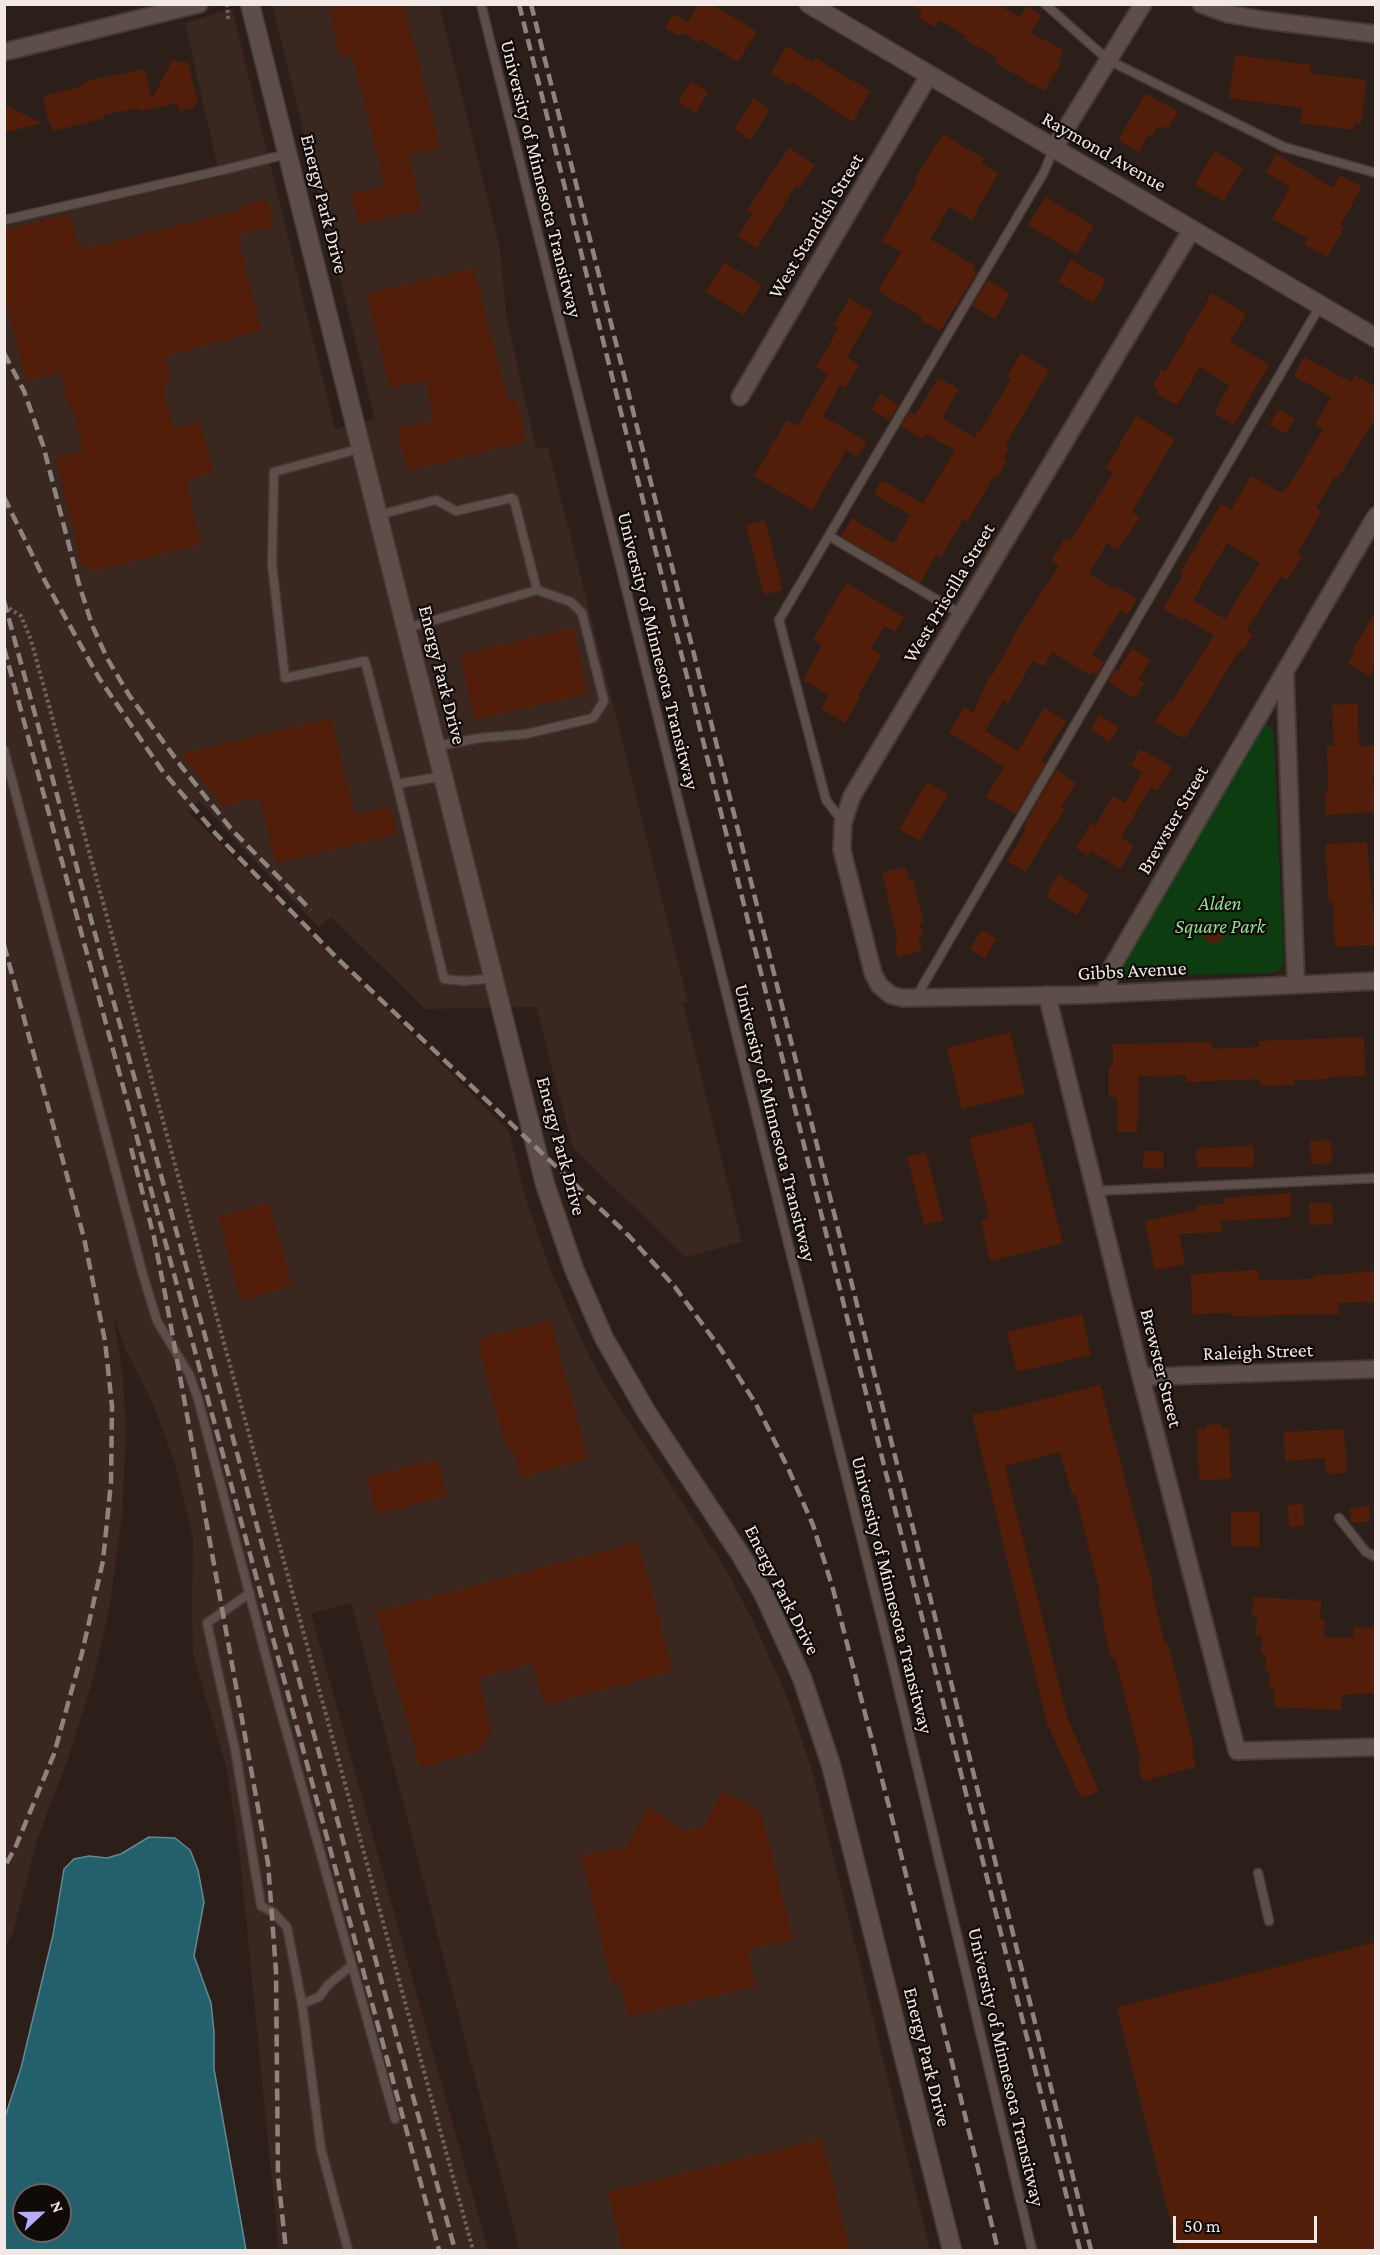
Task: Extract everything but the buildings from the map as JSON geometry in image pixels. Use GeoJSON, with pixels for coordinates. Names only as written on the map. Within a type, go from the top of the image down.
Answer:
{"type":"FeatureCollection","features":[{"type":"Feature","properties":{"kind":"street"},"geometry":{"type":"LineString","coordinates":[[4,52],[199,4]]}},
{"type":"Feature","properties":{"kind":"street","name":"Energy Park Drive"},"geometry":{"type":"LineString","coordinates":[[250,4],[545,1184],[561,1234],[604,1338],[647,1413],[748,1566],[764,1595],[806,1689],[831,1765],[952,2250]]}},
{"type":"Feature","properties":{"kind":"street","name":"Raymond Avenue"},"geometry":{"type":"LineString","coordinates":[[809,4],[1320,306],[1373,332]]}},
{"type":"Feature","properties":{"kind":"street"},"geometry":{"type":"LineString","coordinates":[[1054,148],[1143,4]]}},
{"type":"Feature","properties":{"kind":"street"},"geometry":{"type":"LineString","coordinates":[[1201,4],[1228,14],[1263,20],[1376,34]]}},
{"type":"Feature","properties":{"kind":"street","name":"West Standish Street"},"geometry":{"type":"LineString","coordinates":[[740,397],[929,75]]}},
{"type":"Feature","properties":{"kind":"street","name":"West Priscilla Street"},"geometry":{"type":"LineString","coordinates":[[891,995],[879,985],[873,973],[842,850],[843,823],[852,796],[1192,229]]}},
{"type":"Feature","properties":{"kind":"street","name":"Brewster Street"},"geometry":{"type":"LineString","coordinates":[[1105,994],[1113,965],[1285,671],[1374,525]]}},
{"type":"Feature","properties":{"kind":"street"},"geometry":{"type":"LineString","coordinates":[[1285,671],[1296,985]]}},
{"type":"Feature","properties":{"kind":"street","name":"Gibbs Avenue"},"geometry":{"type":"LineString","coordinates":[[891,995],[916,997],[1105,994],[1376,981]]}},
{"type":"Feature","properties":{"kind":"street","name":"Brewster Street"},"geometry":{"type":"LineString","coordinates":[[1047,995],[1141,1377],[1237,1751],[1376,1747]]}},
{"type":"Feature","properties":{"kind":"street","name":"Raleigh Street"},"geometry":{"type":"LineString","coordinates":[[1141,1377],[1376,1369]]}},
{"type":"Feature","properties":{"kind":"lane","name":"University of Minnesota Transitway"},"geometry":{"type":"LineString","coordinates":[[481,4],[894,1666],[1032,2250]]}},
{"type":"Feature","properties":{"kind":"lane"},"geometry":{"type":"LineString","coordinates":[[1045,4],[1108,60],[1284,147],[1376,173]]}},
{"type":"Feature","properties":{"kind":"lane"},"geometry":{"type":"LineString","coordinates":[[843,823],[826,800],[779,620],[1044,172],[1054,148]]}},
{"type":"Feature","properties":{"kind":"lane"},"geometry":{"type":"LineString","coordinates":[[4,220],[289,153]]}},
{"type":"Feature","properties":{"kind":"lane"},"geometry":{"type":"LineString","coordinates":[[916,997],[1320,306]]}},
{"type":"Feature","properties":{"kind":"lane"},"geometry":{"type":"LineString","coordinates":[[362,448],[274,472],[272,564],[285,678],[365,661],[444,979],[465,981],[495,978]]}},
{"type":"Feature","properties":{"kind":"lane"},"geometry":{"type":"LineString","coordinates":[[379,515],[436,500],[456,511],[512,498],[537,590]]}},
{"type":"Feature","properties":{"kind":"lane"},"geometry":{"type":"LineString","coordinates":[[829,536],[961,614]]}},
{"type":"Feature","properties":{"kind":"lane"},"geometry":{"type":"LineString","coordinates":[[407,628],[537,590],[571,602],[582,613],[604,701],[593,717],[526,734],[480,738],[437,746]]}},
{"type":"Feature","properties":{"kind":"lane"},"geometry":{"type":"LineString","coordinates":[[4,750],[143,1275],[158,1321],[189,1374],[198,1399],[395,2119]]}},
{"type":"Feature","properties":{"kind":"lane"},"geometry":{"type":"LineString","coordinates":[[397,784],[444,776]]}},
{"type":"Feature","properties":{"kind":"lane"},"geometry":{"type":"LineString","coordinates":[[1096,1191],[1376,1178]]}},
{"type":"Feature","properties":{"kind":"lane"},"geometry":{"type":"LineString","coordinates":[[1339,1518],[1366,1552],[1376,1557]]}},
{"type":"Feature","properties":{"kind":"lane"},"geometry":{"type":"LineString","coordinates":[[250,1593],[207,1623],[237,1760],[261,1906],[273,1912],[287,1927],[302,2004],[321,2149],[348,2250]]}},
{"type":"Feature","properties":{"kind":"lane"},"geometry":{"type":"LineString","coordinates":[[1258,1873],[1269,1921]]}},
{"type":"Feature","properties":{"kind":"lane"},"geometry":{"type":"LineString","coordinates":[[302,2004],[319,1997],[329,1984],[352,1965]]}},
{"type":"Feature","properties":{"kind":"path"},"geometry":{"type":"LineString","coordinates":[[227,4],[228,19]]}},
{"type":"Feature","properties":{"kind":"path"},"geometry":{"type":"LineString","coordinates":[[4,605],[21,616],[31,640],[473,2250]]}},
{"type":"Feature","properties":{"kind":"shaded area"},"geometry":{"type":"Polygon","coordinates":[[[272,5],[439,5],[500,249],[506,315],[536,449],[548,447],[688,1002],[683,1003],[742,1242],[686,1257],[573,1148],[536,1007],[425,1009],[331,917],[319,927],[199,800],[188,812],[509,1131],[525,1196],[550,1269],[589,1356],[612,1397],[726,1569],[755,1625],[789,1702],[813,1774],[930,2250],[520,2250],[351,1603],[311,1614],[488,2250],[279,2250],[240,1857],[227,1770],[193,1654],[193,1539],[175,1464],[153,1404],[125,1348],[113,1314],[123,1377],[126,1431],[122,1514],[110,1605],[94,1675],[70,1753],[36,1843],[13,1933],[5,1947],[5,224],[220,177],[185,23],[232,9],[335,429],[375,419],[272,5]]]}},
{"type":"Feature","properties":{"kind":"green space","name":"Alden Square Park"},"geometry":{"type":"Polygon","coordinates":[[[1264,725],[1273,730],[1284,962],[1279,970],[1272,973],[1126,976],[1123,969],[1125,962],[1260,727],[1264,725]]]}},
{"type":"Feature","properties":{"kind":"water"},"geometry":{"type":"Polygon","coordinates":[[[149,1837],[175,1838],[190,1850],[198,1870],[204,1902],[194,1956],[211,2003],[214,2069],[246,2250],[5,2250],[5,2117],[21,2068],[53,1935],[64,1869],[74,1859],[89,1856],[107,1858],[121,1854],[149,1837]]]}},
{"type":"Feature","properties":{"kind":"railway"},"geometry":{"type":"LineString","coordinates":[[519,4],[1080,2250]]}},
{"type":"Feature","properties":{"kind":"railway"},"geometry":{"type":"LineString","coordinates":[[531,4],[915,1536],[1091,2250]]}},
{"type":"Feature","properties":{"kind":"railway"},"geometry":{"type":"LineString","coordinates":[[4,353],[24,391],[43,445],[79,584],[92,625],[107,658],[129,695],[232,830],[311,910]]}},
{"type":"Feature","properties":{"kind":"railway"},"geometry":{"type":"LineString","coordinates":[[4,497],[45,581],[99,678],[161,769],[216,834],[336,957],[629,1236],[675,1287],[720,1348],[756,1404],[813,1525],[833,1589],[998,2250]]}},
{"type":"Feature","properties":{"kind":"railway"},"geometry":{"type":"LineString","coordinates":[[4,601],[455,2250]]}},
{"type":"Feature","properties":{"kind":"railway"},"geometry":{"type":"LineString","coordinates":[[4,648],[439,2250]]}},
{"type":"Feature","properties":{"kind":"railway"},"geometry":{"type":"LineString","coordinates":[[4,945],[84,1238],[105,1341],[112,1406],[111,1482],[103,1561],[82,1653],[54,1754],[16,1846],[4,1868]]}},
{"type":"Feature","properties":{"kind":"railway"},"geometry":{"type":"LineString","coordinates":[[131,1148],[154,1237],[166,1299],[268,1863],[276,1971],[278,2176],[286,2250]]}}]}
